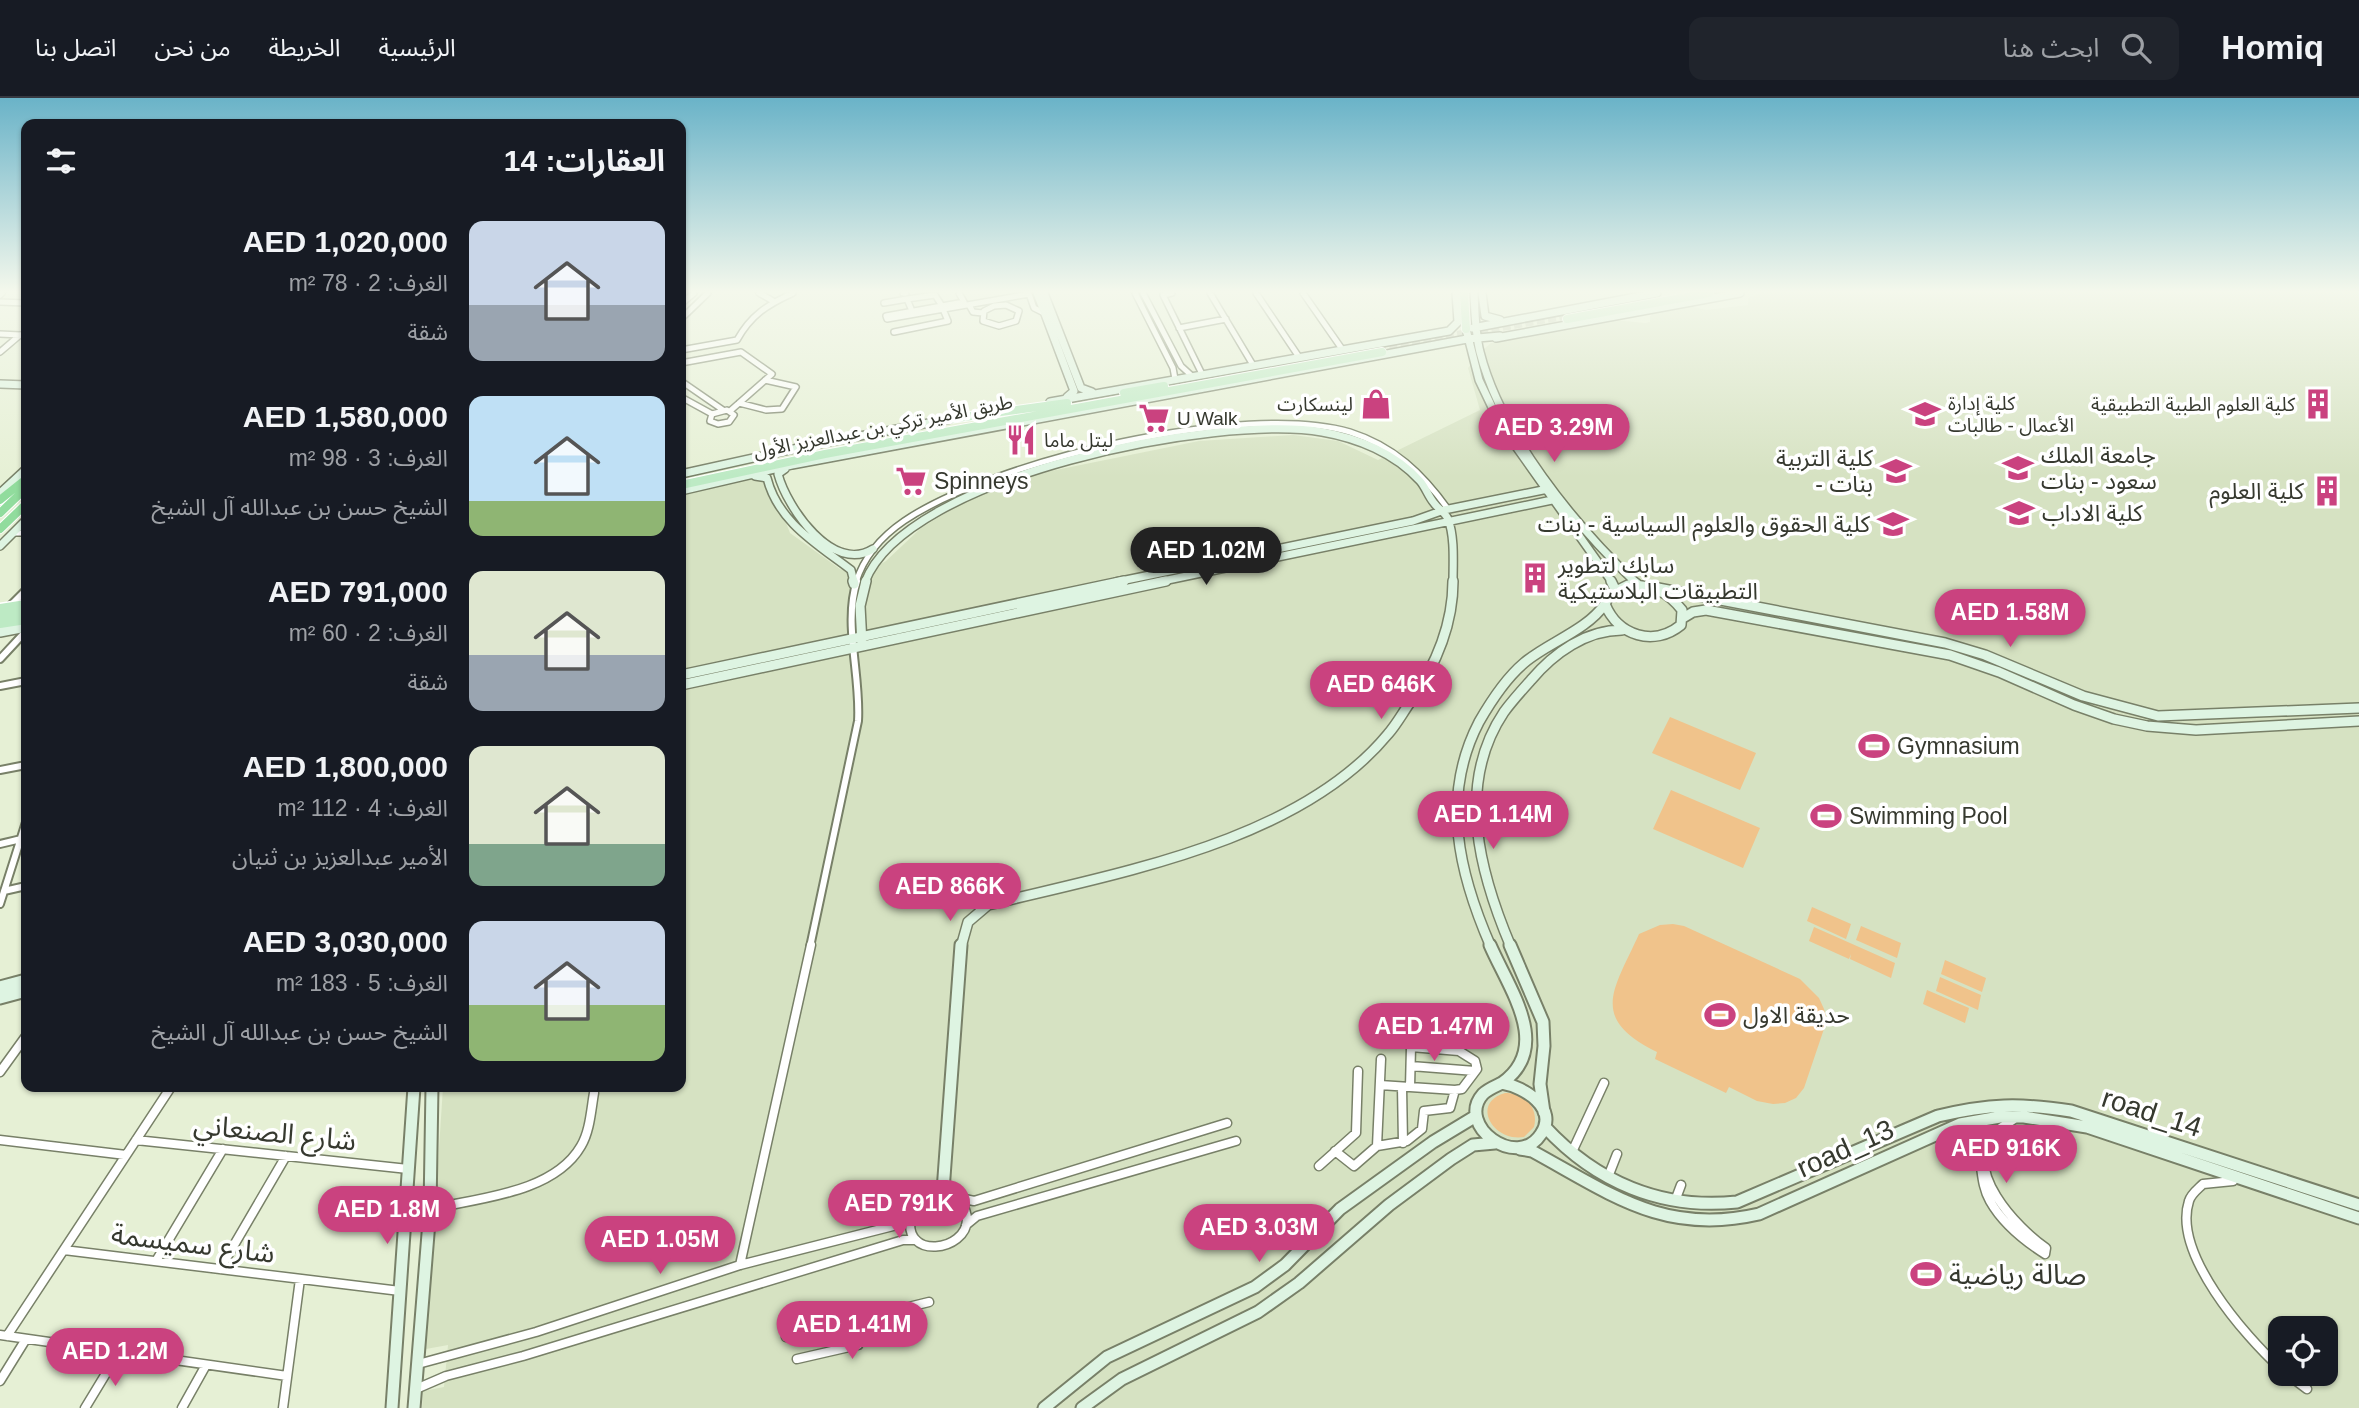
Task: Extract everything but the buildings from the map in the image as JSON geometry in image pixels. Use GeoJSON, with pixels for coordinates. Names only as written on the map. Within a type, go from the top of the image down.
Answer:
{"type":"FeatureCollection","features":[{"type":"Feature","properties":{"kind":"highway"},"geometry":{"type":"LineString","coordinates":[[0,500],[21,483]]}},
{"type":"Feature","properties":{"kind":"highway"},"geometry":{"type":"LineString","coordinates":[[0,513],[21,493]]}},
{"type":"Feature","properties":{"kind":"highway"},"geometry":{"type":"LineString","coordinates":[[0,529],[21,509]]}},
{"type":"Feature","properties":{"kind":"main road"},"geometry":{"type":"LineString","coordinates":[[1064,354],[1079,387]]}},
{"type":"Feature","properties":{"kind":"main road"},"geometry":{"type":"LineString","coordinates":[[1067,354],[1079,387]]}},
{"type":"Feature","properties":{"kind":"main road"},"geometry":{"type":"LineString","coordinates":[[686,476],[793,448],[1314,354]]}},
{"type":"Feature","properties":{"kind":"main road","name":"طريق الأمير تركي بن عبدالعزيز الأول"},"geometry":{"type":"LineString","coordinates":[[686,476],[1078,401],[1359,354]]}},
{"type":"Feature","properties":{"kind":"main road","name":"طريق الأمير تركي بن عبدالعزيز الأول"},"geometry":{"type":"LineString","coordinates":[[686,484],[799,459],[1361,354]]}},
{"type":"Feature","properties":{"kind":"main road"},"geometry":{"type":"LineString","coordinates":[[686,490],[792,465],[1362,354]]}},
{"type":"Feature","properties":{"kind":"main road"},"geometry":{"type":"LineString","coordinates":[[1463,354],[1472,363]]}},
{"type":"Feature","properties":{"kind":"main road"},"geometry":{"type":"LineString","coordinates":[[1470,354],[1493,413],[1521,459],[1607,572],[1615,590]]}},
{"type":"Feature","properties":{"kind":"main road"},"geometry":{"type":"LineString","coordinates":[[1480,354],[1504,411],[1532,458],[1612,561],[1637,584]]}},
{"type":"Feature","properties":{"kind":"main road"},"geometry":{"type":"LineString","coordinates":[[1478,378],[1489,377]]}},
{"type":"Feature","properties":{"kind":"main road"},"geometry":{"type":"LineString","coordinates":[[0,384],[21,385]]}},
{"type":"Feature","properties":{"kind":"main road"},"geometry":{"type":"LineString","coordinates":[[1079,387],[1102,392]]}},
{"type":"Feature","properties":{"kind":"main road"},"geometry":{"type":"LineString","coordinates":[[1061,400],[1073,394],[1079,387]]}},
{"type":"Feature","properties":{"kind":"main road"},"geometry":{"type":"LineString","coordinates":[[0,389],[21,391]]}},
{"type":"Feature","properties":{"kind":"main road"},"geometry":{"type":"LineString","coordinates":[[942,420],[1078,401]]}},
{"type":"Feature","properties":{"kind":"main road"},"geometry":{"type":"LineString","coordinates":[[954,435],[1069,409]]}},
{"type":"Feature","properties":{"kind":"main road"},"geometry":{"type":"LineString","coordinates":[[857,640],[858,607],[871,568],[890,545],[913,524],[963,498],[1021,475],[1188,434],[1286,429],[1343,436],[1375,449],[1405,466],[1425,488],[1434,504],[1444,510],[1449,522],[1453,581],[1451,607],[1440,651],[1415,700],[1399,723],[1378,748],[1344,778],[1314,799],[1201,848],[988,905],[969,919],[961,948],[943,1192]]}},
{"type":"Feature","properties":{"kind":"main road"},"geometry":{"type":"LineString","coordinates":[[781,486],[779,472],[792,465]]}},
{"type":"Feature","properties":{"kind":"main road"},"geometry":{"type":"LineString","coordinates":[[0,493],[21,474]]}},
{"type":"Feature","properties":{"kind":"main road"},"geometry":{"type":"LineString","coordinates":[[775,500],[771,482],[776,481],[799,517],[833,552],[855,558],[867,555],[873,550]]}},
{"type":"Feature","properties":{"kind":"main road"},"geometry":{"type":"LineString","coordinates":[[686,679],[857,640],[1238,561],[1413,521],[1444,510],[1543,490]]}},
{"type":"Feature","properties":{"kind":"main road"},"geometry":{"type":"LineString","coordinates":[[1238,561],[1552,500]]}},
{"type":"Feature","properties":{"kind":"main road"},"geometry":{"type":"LineString","coordinates":[[0,546],[21,525]]}},
{"type":"Feature","properties":{"kind":"main road"},"geometry":{"type":"LineString","coordinates":[[1657,589],[1681,596],[1945,643],[1985,655],[2083,696],[2158,716],[2359,708]]}},
{"type":"Feature","properties":{"kind":"main road"},"geometry":{"type":"LineString","coordinates":[[1495,1143],[1480,1128],[1476,1116],[1480,1096],[1490,1087],[1516,1074],[1524,1059],[1527,1040],[1517,1005],[1466,883],[1457,838],[1458,798],[1465,761],[1482,714],[1503,683],[1538,652],[1576,627],[1592,621],[1605,604]]}},
{"type":"Feature","properties":{"kind":"main road"},"geometry":{"type":"LineString","coordinates":[[1683,618],[1693,612],[1706,610],[1950,655],[2094,712],[2147,726],[2196,730],[2359,722]]}},
{"type":"Feature","properties":{"kind":"main road"},"geometry":{"type":"LineString","coordinates":[[0,616],[21,612]]}},
{"type":"Feature","properties":{"kind":"main road"},"geometry":{"type":"LineString","coordinates":[[0,624],[21,620]]}},
{"type":"Feature","properties":{"kind":"main road"},"geometry":{"type":"LineString","coordinates":[[0,624],[21,627]]}},
{"type":"Feature","properties":{"kind":"main road"},"geometry":{"type":"LineString","coordinates":[[0,632],[21,629]]}},
{"type":"Feature","properties":{"kind":"main road"},"geometry":{"type":"LineString","coordinates":[[1082,1408],[1122,1379],[1258,1312],[1299,1283],[1389,1205],[1451,1159],[1474,1146],[1495,1143],[1520,1149],[1535,1143],[1545,1127],[1540,1084],[1546,1041],[1543,1022],[1484,879],[1475,836],[1475,802],[1480,766],[1499,720],[1517,692],[1551,660],[1589,636],[1613,629],[1625,631]]}},
{"type":"Feature","properties":{"kind":"main road"},"geometry":{"type":"LineString","coordinates":[[0,987],[21,981]]}},
{"type":"Feature","properties":{"kind":"main road"},"geometry":{"type":"LineString","coordinates":[[0,998],[21,992]]}},
{"type":"Feature","properties":{"kind":"main road"},"geometry":{"type":"LineString","coordinates":[[1502,1083],[1528,1091],[1536,1098],[1544,1112]]}},
{"type":"Feature","properties":{"kind":"main road"},"geometry":{"type":"LineString","coordinates":[[392,1408],[414,1092]]}},
{"type":"Feature","properties":{"kind":"main road"},"geometry":{"type":"LineString","coordinates":[[414,1408],[430,1209],[432,1092]]}},
{"type":"Feature","properties":{"kind":"main road","name":"road_14"},"geometry":{"type":"LineString","coordinates":[[1545,1127],[1557,1142],[1608,1177],[1639,1192],[1674,1203],[1699,1207],[1737,1202],[1938,1116],[1972,1108],[2026,1104],[2071,1111],[2359,1205]]}},
{"type":"Feature","properties":{"kind":"main road"},"geometry":{"type":"LineString","coordinates":[[1044,1408],[1107,1357],[1255,1287],[1284,1265],[1340,1209],[1433,1142],[1476,1116]]}},
{"type":"Feature","properties":{"kind":"main road","name":"road_13"},"geometry":{"type":"LineString","coordinates":[[1520,1149],[1532,1152],[1643,1210],[1691,1220],[1727,1223],[1759,1214],[1947,1128],[1992,1118],[2024,1117],[2087,1127],[2359,1218]]}},
{"type":"Feature","properties":{"kind":"street"},"geometry":{"type":"LineString","coordinates":[[686,356],[705,354]]}},
{"type":"Feature","properties":{"kind":"street"},"geometry":{"type":"LineString","coordinates":[[686,357],[715,354]]}},
{"type":"Feature","properties":{"kind":"street"},"geometry":{"type":"LineString","coordinates":[[686,400],[712,414],[726,411],[739,403],[772,374],[744,354]]}},
{"type":"Feature","properties":{"kind":"street"},"geometry":{"type":"LineString","coordinates":[[1166,354],[1175,379]]}},
{"type":"Feature","properties":{"kind":"street"},"geometry":{"type":"LineString","coordinates":[[1175,354],[1181,366],[1192,376]]}},
{"type":"Feature","properties":{"kind":"street"},"geometry":{"type":"LineString","coordinates":[[1192,354],[1202,374]]}},
{"type":"Feature","properties":{"kind":"street"},"geometry":{"type":"LineString","coordinates":[[1247,354],[1253,365]]}},
{"type":"Feature","properties":{"kind":"street"},"geometry":{"type":"LineString","coordinates":[[1173,368],[1181,366]]}},
{"type":"Feature","properties":{"kind":"street"},"geometry":{"type":"LineString","coordinates":[[739,403],[766,410],[782,409],[796,387],[765,380]]}},
{"type":"Feature","properties":{"kind":"street"},"geometry":{"type":"LineString","coordinates":[[686,384],[733,417],[722,424],[710,421],[712,414]]}},
{"type":"Feature","properties":{"kind":"street"},"geometry":{"type":"LineString","coordinates":[[740,1265],[795,1023],[860,712],[857,640],[850,608],[854,584],[873,550],[897,526],[914,514],[1000,475],[1087,451],[1188,434]]}},
{"type":"Feature","properties":{"kind":"street"},"geometry":{"type":"LineString","coordinates":[[743,476],[765,477],[775,500],[799,531],[833,552],[851,570],[854,584]]}},
{"type":"Feature","properties":{"kind":"street"},"geometry":{"type":"LineString","coordinates":[[13,533],[21,533]]}},
{"type":"Feature","properties":{"kind":"street"},"geometry":{"type":"LineString","coordinates":[[1637,584],[1657,589],[1679,604],[1683,618],[1676,630],[1666,635],[1646,637],[1625,631],[1611,620],[1605,604],[1615,590],[1637,584]]}},
{"type":"Feature","properties":{"kind":"street"},"geometry":{"type":"LineString","coordinates":[[5,608],[21,594]]}},
{"type":"Feature","properties":{"kind":"street"},"geometry":{"type":"LineString","coordinates":[[0,659],[21,634]]}},
{"type":"Feature","properties":{"kind":"street"},"geometry":{"type":"LineString","coordinates":[[0,686],[21,682]]}},
{"type":"Feature","properties":{"kind":"street"},"geometry":{"type":"LineString","coordinates":[[0,770],[21,766]]}},
{"type":"Feature","properties":{"kind":"street"},"geometry":{"type":"LineString","coordinates":[[0,844],[21,839]]}},
{"type":"Feature","properties":{"kind":"street"},"geometry":{"type":"LineString","coordinates":[[0,904],[21,839]]}},
{"type":"Feature","properties":{"kind":"street"},"geometry":{"type":"LineString","coordinates":[[4,891],[21,887]]}},
{"type":"Feature","properties":{"kind":"street"},"geometry":{"type":"LineString","coordinates":[[0,1072],[21,1043]]}},
{"type":"Feature","properties":{"kind":"street"},"geometry":{"type":"LineString","coordinates":[[1380,1085],[1406,1087],[1455,1090],[1462,1089],[1475,1071],[1475,1061],[1459,1051],[1411,1047],[1406,1087],[1403,1143]]}},
{"type":"Feature","properties":{"kind":"street"},"geometry":{"type":"LineString","coordinates":[[1377,1146],[1381,1059]]}},
{"type":"Feature","properties":{"kind":"street"},"geometry":{"type":"LineString","coordinates":[[1410,1066],[1475,1071]]}},
{"type":"Feature","properties":{"kind":"street"},"geometry":{"type":"LineString","coordinates":[[1319,1166],[1356,1133],[1358,1070]]}},
{"type":"Feature","properties":{"kind":"street"},"geometry":{"type":"LineString","coordinates":[[1572,1152],[1604,1083]]}},
{"type":"Feature","properties":{"kind":"street"},"geometry":{"type":"LineString","coordinates":[[1335,1151],[1354,1166],[1377,1146],[1403,1143],[1422,1129],[1424,1111],[1450,1108],[1455,1090]]}},
{"type":"Feature","properties":{"kind":"street"},"geometry":{"type":"LineString","coordinates":[[169,1092],[4,1336],[287,1376]]}},
{"type":"Feature","properties":{"kind":"street"},"geometry":{"type":"LineString","coordinates":[[430,1209],[536,1184],[558,1173],[580,1146],[588,1127],[594,1093]]}},
{"type":"Feature","properties":{"kind":"street"},"geometry":{"type":"LineString","coordinates":[[1947,1128],[1965,1133],[1974,1141],[1979,1148],[1982,1184],[1994,1207],[2014,1232],[2045,1254],[2046,1248],[2025,1233],[2003,1209],[1986,1172],[1987,1148],[1993,1135],[2010,1121],[2024,1117]]}},
{"type":"Feature","properties":{"kind":"street"},"geometry":{"type":"LineString","coordinates":[[418,1364],[536,1332],[740,1265],[897,1225],[925,1197],[943,1192],[974,1201],[1227,1123]]}},
{"type":"Feature","properties":{"kind":"street"},"geometry":{"type":"LineString","coordinates":[[0,1140],[126,1155]]}},
{"type":"Feature","properties":{"kind":"street","name":"شارع الصنعاني"},"geometry":{"type":"LineString","coordinates":[[136,1140],[408,1169]]}},
{"type":"Feature","properties":{"kind":"street"},"geometry":{"type":"LineString","coordinates":[[912,1211],[910,1229],[916,1240],[927,1247],[945,1247],[977,1216],[1236,1140]]}},
{"type":"Feature","properties":{"kind":"street"},"geometry":{"type":"LineString","coordinates":[[156,1261],[223,1149]]}},
{"type":"Feature","properties":{"kind":"street"},"geometry":{"type":"LineString","coordinates":[[1608,1177],[1617,1154]]}},
{"type":"Feature","properties":{"kind":"street"},"geometry":{"type":"LineString","coordinates":[[220,1269],[286,1156]]}},
{"type":"Feature","properties":{"kind":"street"},"geometry":{"type":"LineString","coordinates":[[2256,1184],[2227,1180],[2203,1184],[2190,1199],[2187,1220],[2191,1241],[2216,1294],[2244,1333],[2268,1356]]}},
{"type":"Feature","properties":{"kind":"street"},"geometry":{"type":"LineString","coordinates":[[1674,1203],[1681,1185]]}},
{"type":"Feature","properties":{"kind":"street"},"geometry":{"type":"LineString","coordinates":[[960,1198],[967,1215],[966,1225]]}},
{"type":"Feature","properties":{"kind":"street"},"geometry":{"type":"LineString","coordinates":[[416,1389],[446,1376],[523,1356],[903,1240],[916,1240]]}},
{"type":"Feature","properties":{"kind":"street","name":"شارع سميسمة"},"geometry":{"type":"LineString","coordinates":[[64,1250],[400,1291]]}},
{"type":"Feature","properties":{"kind":"street"},"geometry":{"type":"LineString","coordinates":[[283,1408],[300,1279]]}},
{"type":"Feature","properties":{"kind":"street"},"geometry":{"type":"LineString","coordinates":[[786,1337],[929,1302]]}},
{"type":"Feature","properties":{"kind":"street"},"geometry":{"type":"LineString","coordinates":[[797,1359],[858,1345],[857,1320]]}},
{"type":"Feature","properties":{"kind":"street"},"geometry":{"type":"LineString","coordinates":[[0,1381],[26,1339]]}},
{"type":"Feature","properties":{"kind":"street"},"geometry":{"type":"LineString","coordinates":[[85,1408],[119,1352]]}},
{"type":"Feature","properties":{"kind":"street"},"geometry":{"type":"LineString","coordinates":[[182,1408],[206,1364]]}},
{"type":"Feature","properties":{"kind":"street"},"geometry":{"type":"LineString","coordinates":[[2303,1386],[2307,1389]]}},
{"type":"Feature","properties":{"kind":"shaded area"},"geometry":{"type":"Polygon","coordinates":[[[1484,354],[2359,354],[2359,1408],[422,1408],[423,1391],[444,1387],[448,1345],[426,1349],[443,1092],[686,1092],[686,482],[766,470],[790,533],[840,569],[863,575],[886,561],[921,528],[965,501],[1041,473],[1199,441],[1293,435],[1338,441],[1378,460],[1480,410],[1468,368],[1472,363],[1485,363],[1484,354]]]}},
{"type":"Feature","properties":{"kind":"shaded area"},"geometry":{"type":"Polygon","coordinates":[[[1670,717],[1756,753],[1740,790],[1652,753],[1670,717]]]}},
{"type":"Feature","properties":{"kind":"shaded area"},"geometry":{"type":"Polygon","coordinates":[[[1671,790],[1760,828],[1743,868],[1653,829],[1671,790]]]}},
{"type":"Feature","properties":{"kind":"shaded area"},"geometry":{"type":"Polygon","coordinates":[[[1812,907],[1851,924],[1846,939],[1807,921],[1812,907]]]}},
{"type":"Feature","properties":{"kind":"shaded area","name":"حديقة الاول"},"geometry":{"type":"Polygon","coordinates":[[[1660,925],[1684,926],[1800,979],[1819,998],[1827,1020],[1804,1088],[1796,1098],[1773,1104],[1757,1101],[1729,1087],[1726,1093],[1655,1059],[1657,1052],[1635,1039],[1622,1027],[1614,1014],[1613,1001],[1622,971],[1639,934],[1660,925]]]}},
{"type":"Feature","properties":{"kind":"shaded area"},"geometry":{"type":"Polygon","coordinates":[[[1861,926],[1901,943],[1897,958],[1856,940],[1861,926]]]}},
{"type":"Feature","properties":{"kind":"shaded area"},"geometry":{"type":"Polygon","coordinates":[[[1814,927],[1895,963],[1891,978],[1850,959],[1851,954],[1849,959],[1809,941],[1814,927]]]}},
{"type":"Feature","properties":{"kind":"shaded area"},"geometry":{"type":"Polygon","coordinates":[[[1945,960],[1986,978],[1982,992],[1941,974],[1945,960]]]}},
{"type":"Feature","properties":{"kind":"shaded area"},"geometry":{"type":"Polygon","coordinates":[[[1940,977],[1981,995],[1978,1010],[1936,991],[1940,977]]]}},
{"type":"Feature","properties":{"kind":"shaded area"},"geometry":{"type":"Polygon","coordinates":[[[1927,990],[1969,1008],[1965,1023],[1923,1004],[1927,990]]]}},
{"type":"Feature","properties":{"kind":"shaded area"},"geometry":{"type":"Polygon","coordinates":[[[1505,1093],[1524,1098],[1532,1107],[1534,1127],[1524,1137],[1503,1134],[1490,1121],[1487,1113],[1489,1105],[1494,1098],[1505,1093]]]}},
{"type":"Feature","properties":{"kind":"place","name":"لينسكارت"},"geometry":{"type":"Point","coordinates":[1376,404]}},
{"type":"Feature","properties":{"kind":"place","name":"كلية العلوم الطبية التطبيقية"},"geometry":{"type":"Point","coordinates":[2318,404]}},
{"type":"Feature","properties":{"kind":"place","name":"كلية إدارة الأعمال - طالبات"},"geometry":{"type":"Point","coordinates":[1925,414]}},
{"type":"Feature","properties":{"kind":"place","name":"U Walk"},"geometry":{"type":"Point","coordinates":[1154,418]}},
{"type":"Feature","properties":{"kind":"place","name":"ليتل ماما"},"geometry":{"type":"Point","coordinates":[1021,440]}},
{"type":"Feature","properties":{"kind":"place","name":"جامعة الملك سعود - بنات"},"geometry":{"type":"Point","coordinates":[2018,468]}},
{"type":"Feature","properties":{"kind":"place","name":"كلية التربية - بنات"},"geometry":{"type":"Point","coordinates":[1896,471]}},
{"type":"Feature","properties":{"kind":"place","name":"Spinneys"},"geometry":{"type":"Point","coordinates":[911,481]}},
{"type":"Feature","properties":{"kind":"place","name":"كلية العلوم"},"geometry":{"type":"Point","coordinates":[2327,491]}},
{"type":"Feature","properties":{"kind":"place","name":"كلية الاداب"},"geometry":{"type":"Point","coordinates":[2019,513]}},
{"type":"Feature","properties":{"kind":"place","name":"كلية الحقوق والعلوم السياسية - بنات"},"geometry":{"type":"Point","coordinates":[1893,524]}},
{"type":"Feature","properties":{"kind":"place","name":"سابك لتطوير التطبيقات البلاستيكية"},"geometry":{"type":"Point","coordinates":[1535,578]}},
{"type":"Feature","properties":{"kind":"place","name":"Gymnasium"},"geometry":{"type":"Point","coordinates":[1874,746]}},
{"type":"Feature","properties":{"kind":"place","name":"Swimming Pool"},"geometry":{"type":"Point","coordinates":[1826,816]}},
{"type":"Feature","properties":{"kind":"place","name":"حديقة الاول"},"geometry":{"type":"Point","coordinates":[1720,1015]}},
{"type":"Feature","properties":{"kind":"place","name":"صالة رياضية"},"geometry":{"type":"Point","coordinates":[1926,1274]}}]}
